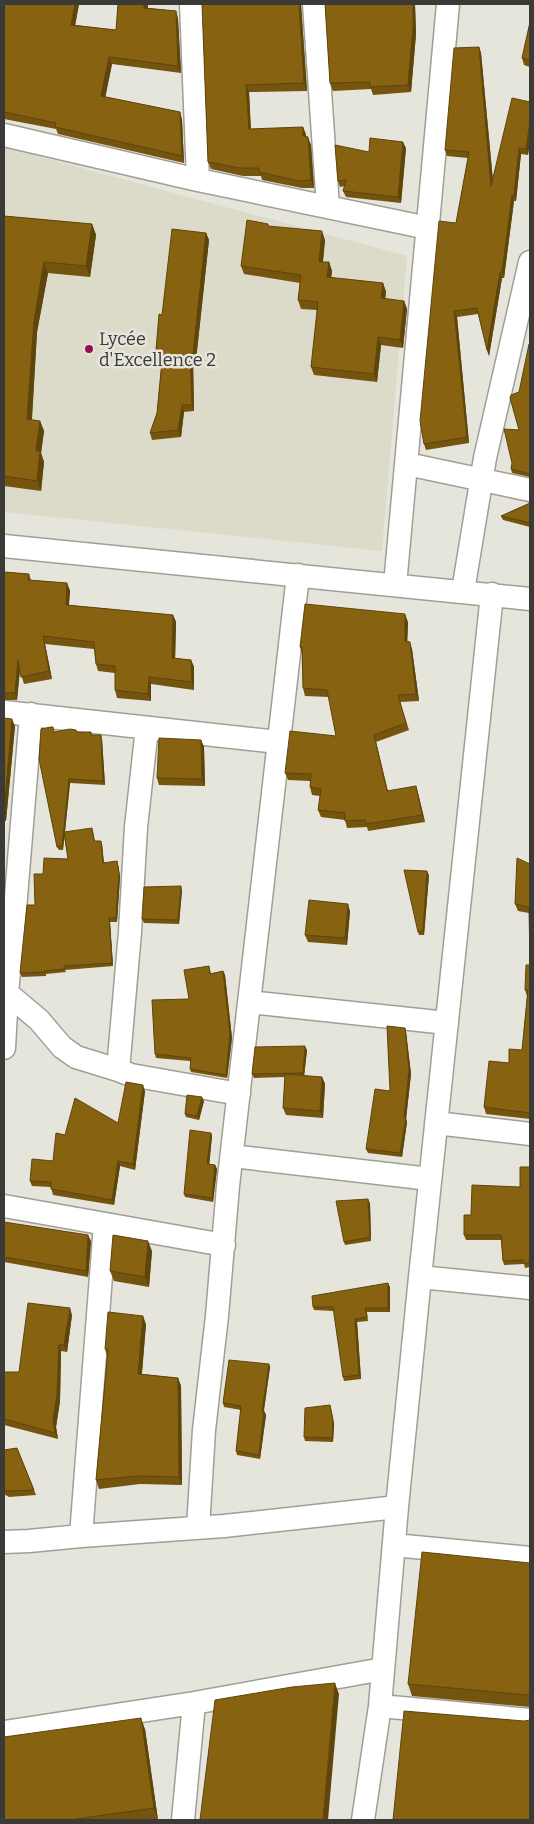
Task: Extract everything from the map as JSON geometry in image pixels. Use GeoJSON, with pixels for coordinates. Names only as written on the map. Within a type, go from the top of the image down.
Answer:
{"type":"FeatureCollection","features":[{"type":"Feature","properties":{"kind":"street"},"geometry":{"type":"LineString","coordinates":[[191,4],[198,180]]}},
{"type":"Feature","properties":{"kind":"street"},"geometry":{"type":"LineString","coordinates":[[314,4],[328,207]]}},
{"type":"Feature","properties":{"kind":"street"},"geometry":{"type":"LineString","coordinates":[[395,585],[448,4]]}},
{"type":"Feature","properties":{"kind":"street"},"geometry":{"type":"LineString","coordinates":[[4,135],[198,180],[428,228]]}},
{"type":"Feature","properties":{"kind":"street"},"geometry":{"type":"LineString","coordinates":[[462,592],[481,479],[530,262]]}},
{"type":"Feature","properties":{"kind":"street"},"geometry":{"type":"LineString","coordinates":[[406,464],[530,490]]}},
{"type":"Feature","properties":{"kind":"street"},"geometry":{"type":"LineString","coordinates":[[4,546],[530,599]]}},
{"type":"Feature","properties":{"kind":"street"},"geometry":{"type":"LineString","coordinates":[[198,1528],[204,1430],[232,1156],[298,575]]}},
{"type":"Feature","properties":{"kind":"street"},"geometry":{"type":"LineString","coordinates":[[363,1820],[380,1706],[397,1507],[420,1277],[492,594]]}},
{"type":"Feature","properties":{"kind":"street"},"geometry":{"type":"LineString","coordinates":[[4,712],[278,742]]}},
{"type":"Feature","properties":{"kind":"street"},"geometry":{"type":"LineString","coordinates":[[4,1048],[5,992],[15,909],[31,714]]}},
{"type":"Feature","properties":{"kind":"street"},"geometry":{"type":"LineString","coordinates":[[118,1070],[130,932],[136,827],[147,728]]}},
{"type":"Feature","properties":{"kind":"street"},"geometry":{"type":"LineString","coordinates":[[5,992],[39,1020],[62,1047],[76,1057],[131,1075],[239,1094]]}},
{"type":"Feature","properties":{"kind":"street"},"geometry":{"type":"LineString","coordinates":[[249,1002],[447,1023]]}},
{"type":"Feature","properties":{"kind":"street"},"geometry":{"type":"LineString","coordinates":[[436,1123],[530,1134]]}},
{"type":"Feature","properties":{"kind":"street"},"geometry":{"type":"LineString","coordinates":[[232,1156],[430,1179]]}},
{"type":"Feature","properties":{"kind":"street"},"geometry":{"type":"LineString","coordinates":[[4,1206],[224,1245]]}},
{"type":"Feature","properties":{"kind":"street"},"geometry":{"type":"LineString","coordinates":[[81,1536],[105,1224]]}},
{"type":"Feature","properties":{"kind":"street"},"geometry":{"type":"LineString","coordinates":[[420,1277],[530,1288]]}},
{"type":"Feature","properties":{"kind":"street"},"geometry":{"type":"LineString","coordinates":[[4,1542],[198,1528],[397,1507]]}},
{"type":"Feature","properties":{"kind":"street"},"geometry":{"type":"LineString","coordinates":[[394,1546],[530,1558]]}},
{"type":"Feature","properties":{"kind":"street"},"geometry":{"type":"LineString","coordinates":[[4,1732],[194,1703],[383,1669]]}},
{"type":"Feature","properties":{"kind":"street"},"geometry":{"type":"LineString","coordinates":[[183,1820],[194,1703]]}},
{"type":"Feature","properties":{"kind":"street"},"geometry":{"type":"LineString","coordinates":[[380,1706],[530,1720]]}},
{"type":"Feature","properties":{"kind":"shaded area"},"geometry":{"type":"Polygon","coordinates":[[[4,147],[407,256],[382,551],[4,512],[4,147]]]}},
{"type":"Feature","properties":{"kind":"building"},"geometry":{"type":"Polygon","coordinates":[[[4,4],[75,4],[71,25],[116,30],[118,4],[144,4],[144,8],[176,11],[178,66],[109,57],[101,96],[180,112],[182,156],[55,127],[56,123],[4,112],[4,4]]]}},
{"type":"Feature","properties":{"kind":"building"},"geometry":{"type":"Polygon","coordinates":[[[202,4],[299,4],[304,83],[246,85],[249,129],[303,127],[303,136],[308,137],[311,180],[299,181],[259,172],[259,168],[240,168],[208,162],[202,4]]]}},
{"type":"Feature","properties":{"kind":"building"},"geometry":{"type":"Polygon","coordinates":[[[325,4],[413,4],[408,85],[370,87],[370,82],[330,83],[325,4]]]}},
{"type":"Feature","properties":{"kind":"building"},"geometry":{"type":"Polygon","coordinates":[[[530,22],[530,60],[522,58],[530,22]]]}},
{"type":"Feature","properties":{"kind":"building"},"geometry":{"type":"Polygon","coordinates":[[[479,47],[491,186],[512,98],[530,102],[530,121],[526,149],[519,148],[502,272],[500,272],[487,350],[477,308],[454,311],[467,437],[424,444],[420,421],[439,221],[456,223],[469,152],[445,150],[454,48],[479,47]]]}},
{"type":"Feature","properties":{"kind":"building"},"geometry":{"type":"Polygon","coordinates":[[[370,138],[403,142],[398,197],[343,191],[346,180],[338,181],[335,145],[369,152],[370,138]]]}},
{"type":"Feature","properties":{"kind":"building"},"geometry":{"type":"Polygon","coordinates":[[[4,216],[92,224],[86,266],[44,262],[34,321],[27,419],[40,421],[36,451],[40,451],[37,481],[4,476],[4,216]]]}},
{"type":"Feature","properties":{"kind":"building"},"geometry":{"type":"Polygon","coordinates":[[[247,220],[268,224],[268,226],[322,231],[319,262],[329,262],[327,277],[383,283],[381,298],[404,301],[400,340],[378,337],[374,374],[311,367],[318,302],[298,300],[301,275],[241,266],[247,220]]]}},
{"type":"Feature","properties":{"kind":"building"},"geometry":{"type":"Polygon","coordinates":[[[172,229],[206,233],[193,354],[190,353],[192,405],[182,405],[178,430],[150,433],[157,413],[163,351],[156,350],[159,314],[162,315],[172,229]]]}},
{"type":"Feature","properties":{"kind":"building"},"geometry":{"type":"Polygon","coordinates":[[[529,344],[530,474],[511,469],[512,463],[504,429],[519,430],[510,398],[511,395],[519,392],[529,344]]]}},
{"type":"Feature","properties":{"kind":"building"},"geometry":{"type":"Polygon","coordinates":[[[530,503],[530,523],[501,516],[530,503]]]}},
{"type":"Feature","properties":{"kind":"building"},"geometry":{"type":"Polygon","coordinates":[[[4,572],[29,574],[28,580],[67,583],[66,605],[173,615],[172,658],[191,660],[192,682],[149,677],[148,694],[115,690],[115,666],[96,664],[94,642],[43,636],[49,671],[21,677],[18,660],[15,693],[4,693],[4,572]]]}},
{"type":"Feature","properties":{"kind":"building"},"geometry":{"type":"Polygon","coordinates":[[[305,604],[405,614],[405,641],[410,642],[416,694],[398,695],[406,723],[374,735],[387,791],[416,786],[422,815],[366,824],[365,820],[345,821],[345,813],[318,810],[321,789],[310,787],[311,774],[285,773],[290,731],[336,736],[327,690],[303,688],[302,647],[300,647],[305,604]]]}},
{"type":"Feature","properties":{"kind":"building"},"geometry":{"type":"Polygon","coordinates":[[[4,718],[12,719],[4,813],[4,718]]]}},
{"type":"Feature","properties":{"kind":"building"},"geometry":{"type":"Polygon","coordinates":[[[53,727],[54,732],[70,729],[77,732],[91,732],[91,735],[101,735],[103,781],[69,779],[62,846],[57,847],[39,759],[41,729],[53,727]]]}},
{"type":"Feature","properties":{"kind":"building"},"geometry":{"type":"Polygon","coordinates":[[[159,738],[201,740],[202,779],[157,778],[159,738]]]}},
{"type":"Feature","properties":{"kind":"building"},"geometry":{"type":"Polygon","coordinates":[[[92,828],[94,841],[101,841],[103,863],[117,861],[119,873],[116,918],[109,918],[112,963],[64,966],[64,969],[20,973],[27,905],[35,905],[34,874],[43,874],[44,858],[68,859],[64,832],[92,828]]]}},
{"type":"Feature","properties":{"kind":"building"},"geometry":{"type":"Polygon","coordinates":[[[517,858],[530,864],[530,965],[529,907],[515,904],[517,858]]]}},
{"type":"Feature","properties":{"kind":"building"},"geometry":{"type":"Polygon","coordinates":[[[404,870],[427,871],[423,931],[418,932],[404,870]]]}},
{"type":"Feature","properties":{"kind":"building"},"geometry":{"type":"Polygon","coordinates":[[[181,886],[178,920],[142,919],[144,887],[181,886]]]}},
{"type":"Feature","properties":{"kind":"building"},"geometry":{"type":"Polygon","coordinates":[[[309,900],[348,904],[345,938],[305,935],[309,900]]]}},
{"type":"Feature","properties":{"kind":"building"},"geometry":{"type":"Polygon","coordinates":[[[526,965],[530,965],[530,1113],[484,1107],[489,1061],[509,1063],[509,1049],[522,1050],[528,990],[525,990],[526,965]]]}},
{"type":"Feature","properties":{"kind":"building"},"geometry":{"type":"Polygon","coordinates":[[[209,966],[210,974],[223,971],[230,1034],[226,1075],[190,1069],[191,1058],[155,1054],[152,1000],[189,999],[184,970],[209,966]]]}},
{"type":"Feature","properties":{"kind":"building"},"geometry":{"type":"Polygon","coordinates":[[[387,1026],[405,1028],[409,1070],[404,1118],[406,1118],[400,1153],[366,1149],[375,1089],[390,1091],[387,1026]]]}},
{"type":"Feature","properties":{"kind":"building"},"geometry":{"type":"Polygon","coordinates":[[[305,1046],[303,1073],[252,1074],[255,1047],[305,1046]]]}},
{"type":"Feature","properties":{"kind":"building"},"geometry":{"type":"Polygon","coordinates":[[[285,1074],[322,1077],[320,1111],[283,1108],[285,1074]]]}},
{"type":"Feature","properties":{"kind":"building"},"geometry":{"type":"Polygon","coordinates":[[[126,1082],[143,1085],[133,1164],[118,1161],[112,1200],[51,1189],[51,1182],[30,1181],[32,1159],[53,1161],[56,1133],[65,1135],[75,1098],[118,1123],[126,1082]]]}},
{"type":"Feature","properties":{"kind":"building"},"geometry":{"type":"Polygon","coordinates":[[[187,1095],[202,1097],[197,1116],[185,1114],[187,1095]]]}},
{"type":"Feature","properties":{"kind":"building"},"geometry":{"type":"Polygon","coordinates":[[[190,1130],[211,1133],[207,1164],[215,1165],[212,1198],[184,1194],[190,1130]]]}},
{"type":"Feature","properties":{"kind":"building"},"geometry":{"type":"Polygon","coordinates":[[[520,1167],[530,1167],[530,1263],[524,1263],[523,1260],[503,1261],[501,1235],[464,1235],[464,1215],[471,1215],[472,1185],[520,1187],[520,1167]]]}},
{"type":"Feature","properties":{"kind":"building"},"geometry":{"type":"Polygon","coordinates":[[[368,1199],[370,1237],[344,1242],[336,1201],[368,1199]]]}},
{"type":"Feature","properties":{"kind":"building"},"geometry":{"type":"Polygon","coordinates":[[[4,1222],[88,1235],[86,1271],[4,1257],[4,1222]]]}},
{"type":"Feature","properties":{"kind":"building"},"geometry":{"type":"Polygon","coordinates":[[[113,1235],[148,1241],[145,1277],[110,1271],[113,1235]]]}},
{"type":"Feature","properties":{"kind":"building"},"geometry":{"type":"Polygon","coordinates":[[[388,1283],[388,1308],[365,1308],[367,1317],[355,1319],[359,1375],[343,1377],[333,1307],[313,1307],[312,1296],[388,1283]]]}},
{"type":"Feature","properties":{"kind":"building"},"geometry":{"type":"Polygon","coordinates":[[[28,1303],[70,1308],[64,1345],[59,1345],[57,1394],[53,1420],[55,1433],[4,1419],[4,1372],[19,1372],[28,1303]]]}},
{"type":"Feature","properties":{"kind":"building"},"geometry":{"type":"Polygon","coordinates":[[[108,1312],[143,1316],[138,1374],[178,1378],[179,1477],[137,1476],[96,1480],[108,1350],[105,1349],[108,1312]]]}},
{"type":"Feature","properties":{"kind":"building"},"geometry":{"type":"Polygon","coordinates":[[[229,1360],[269,1364],[262,1411],[264,1411],[259,1455],[236,1451],[241,1406],[223,1403],[229,1360]]]}},
{"type":"Feature","properties":{"kind":"building"},"geometry":{"type":"Polygon","coordinates":[[[330,1405],[333,1420],[332,1438],[304,1437],[305,1408],[330,1405]]]}},
{"type":"Feature","properties":{"kind":"building"},"geometry":{"type":"Polygon","coordinates":[[[17,1448],[34,1490],[7,1491],[4,1489],[4,1450],[17,1448]]]}},
{"type":"Feature","properties":{"kind":"building"},"geometry":{"type":"Polygon","coordinates":[[[422,1552],[530,1563],[530,1696],[408,1684],[422,1552]]]}},
{"type":"Feature","properties":{"kind":"building"},"geometry":{"type":"Polygon","coordinates":[[[335,1683],[323,1820],[200,1820],[215,1700],[292,1687],[335,1683]]]}},
{"type":"Feature","properties":{"kind":"building"},"geometry":{"type":"Polygon","coordinates":[[[404,1711],[530,1720],[530,1820],[393,1820],[404,1711]]]}},
{"type":"Feature","properties":{"kind":"building"},"geometry":{"type":"Polygon","coordinates":[[[141,1718],[154,1808],[69,1820],[4,1820],[4,1737],[141,1718]]]}},
{"type":"Feature","properties":{"kind":"place","name":"Lycée d'Excellence 2"},"geometry":{"type":"Point","coordinates":[89,349]}}]}
